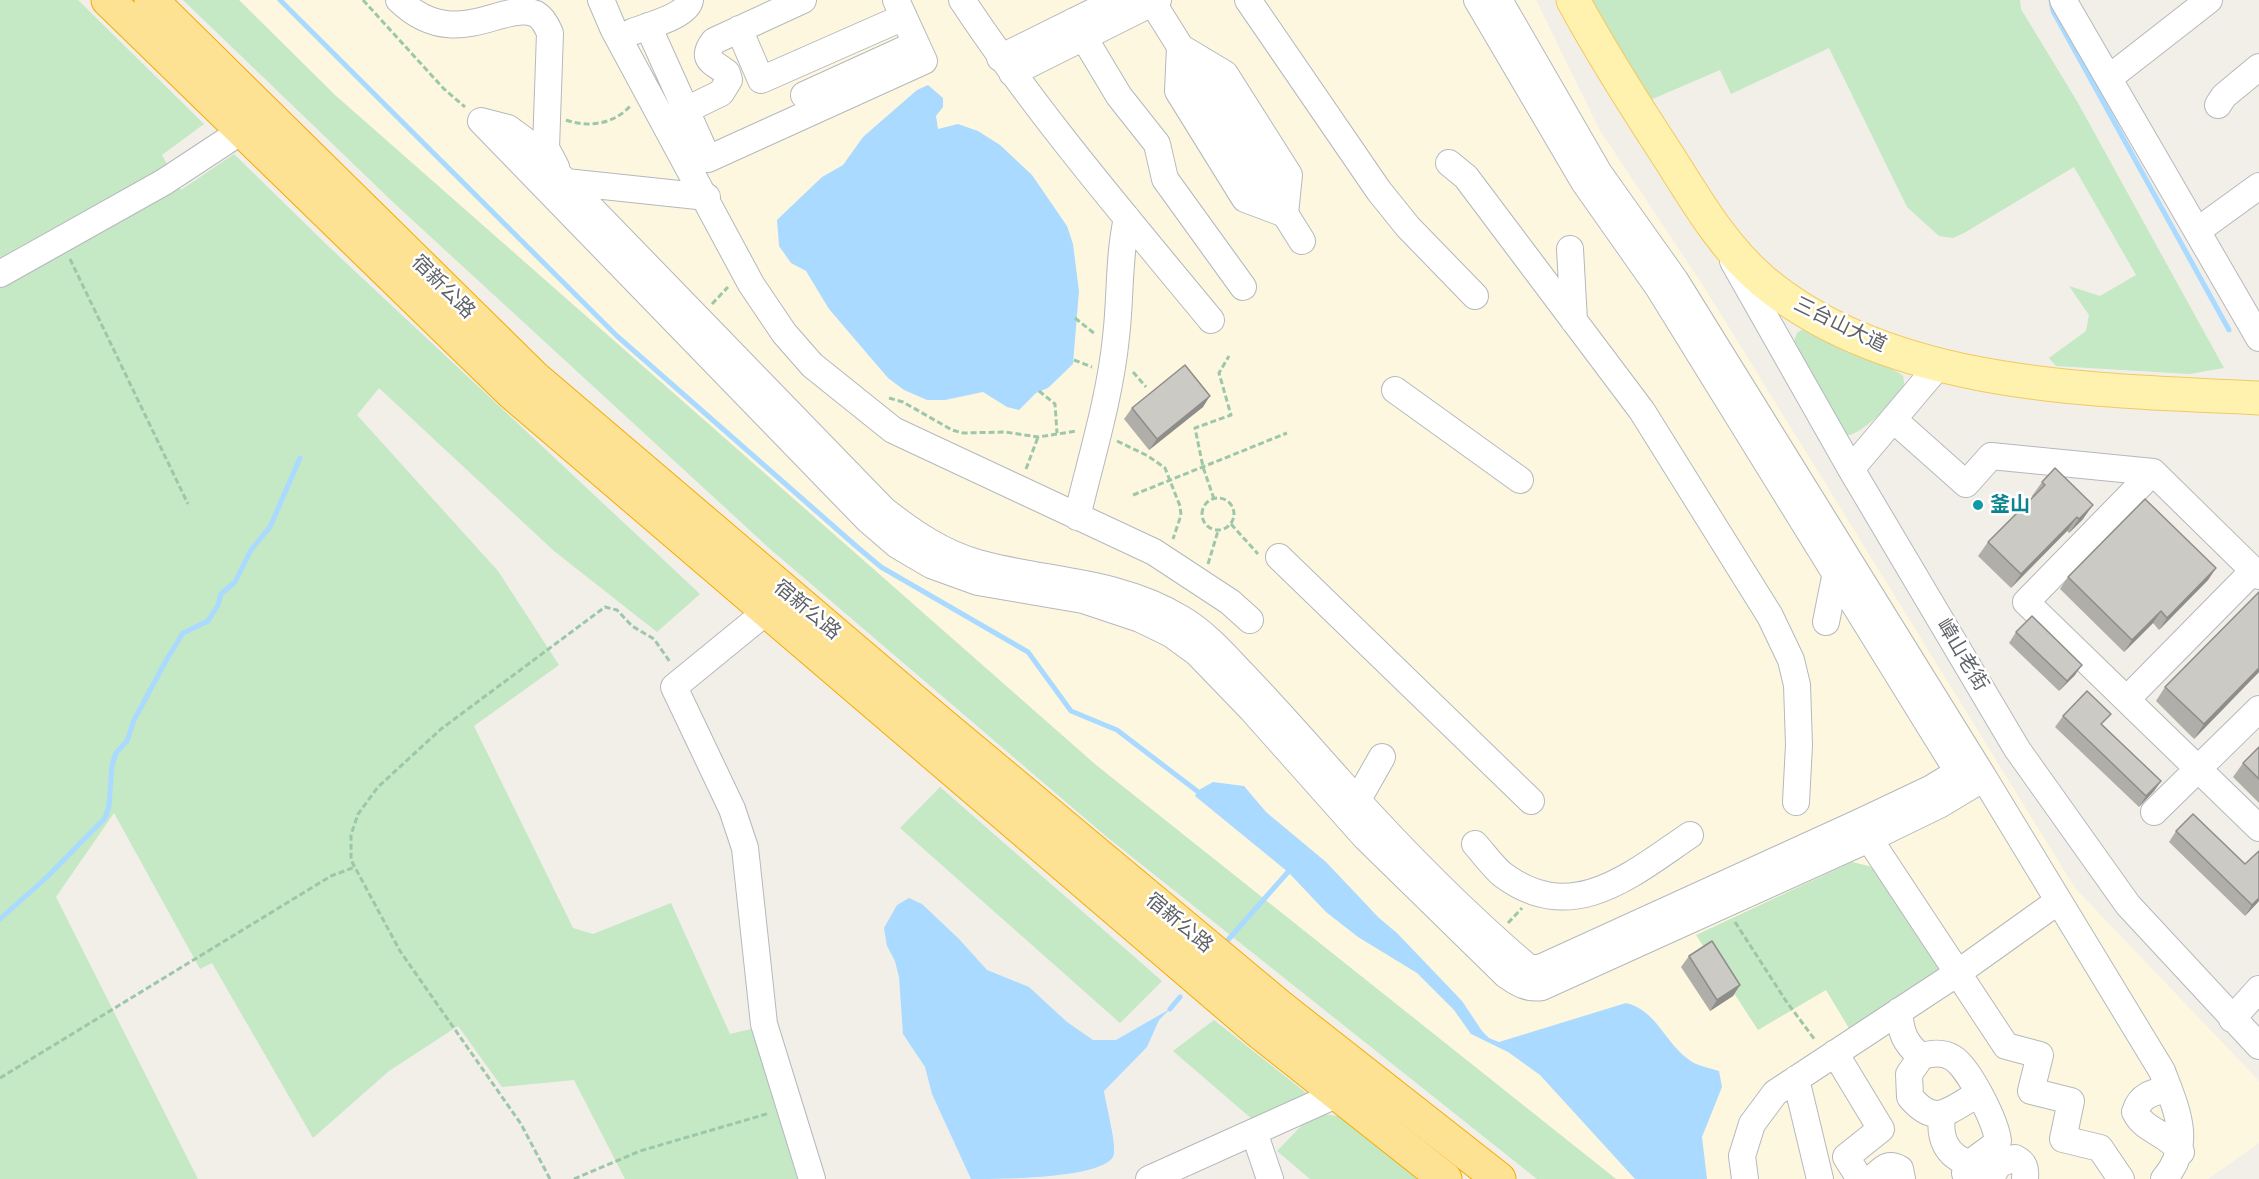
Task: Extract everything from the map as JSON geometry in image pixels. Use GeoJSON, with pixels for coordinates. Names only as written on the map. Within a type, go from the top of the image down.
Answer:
{"type":"FeatureCollection","features":[{"type":"Feature","properties":{"kind":"highway","name":"宿新公路"},"geometry":{"type":"LineString","coordinates":[[108,0],[512,393],[1257,1030],[1445,1179]]}},
{"type":"Feature","properties":{"kind":"highway","name":"宿新公路"},"geometry":{"type":"LineString","coordinates":[[151,0],[534,377],[933,717],[1279,1006],[1499,1179]]}},
{"type":"Feature","properties":{"kind":"main road","name":"三台山大道"},"geometry":{"type":"LineString","coordinates":[[1572,0],[1639,112],[1715,230],[1761,280],[1810,314],[1885,348],[1940,364],[2031,384],[2259,398]]}},
{"type":"Feature","properties":{"kind":"street"},"geometry":{"type":"LineString","coordinates":[[399,0],[420,17],[445,23],[473,22],[517,11],[537,15],[550,33],[546,148],[559,188],[697,319],[884,510],[909,530],[941,548],[978,563],[1090,583],[1147,601],[1183,619],[1210,640],[1266,698],[1350,807],[1380,826],[1530,969],[1542,967],[1863,831],[1939,805],[1984,778]]}},
{"type":"Feature","properties":{"kind":"street"},"geometry":{"type":"LineString","coordinates":[[601,0],[618,37],[744,271],[784,333],[812,365],[849,397],[893,430],[1163,558],[1230,602],[1250,620]]}},
{"type":"Feature","properties":{"kind":"street"},"geometry":{"type":"LineString","coordinates":[[618,37],[678,14],[685,9],[690,0]]}},
{"type":"Feature","properties":{"kind":"street"},"geometry":{"type":"LineString","coordinates":[[686,110],[721,93],[727,86],[729,80],[727,73],[712,64],[708,58],[708,49],[714,41],[803,0]]}},
{"type":"Feature","properties":{"kind":"street"},"geometry":{"type":"LineString","coordinates":[[962,0],[1006,65],[1126,218],[1211,321]]}},
{"type":"Feature","properties":{"kind":"street"},"geometry":{"type":"LineString","coordinates":[[1079,29],[1117,0]]}},
{"type":"Feature","properties":{"kind":"street"},"geometry":{"type":"LineString","coordinates":[[1248,0],[1379,190],[1408,226],[1474,296]]}},
{"type":"Feature","properties":{"kind":"street"},"geometry":{"type":"LineString","coordinates":[[481,121],[508,128],[527,142],[559,188],[868,520],[897,545],[931,565],[978,582],[1083,600],[1140,619],[1171,634],[1197,653],[1350,807],[1506,975],[1530,988],[1542,987],[1724,905],[1863,831],[1958,772],[1658,287],[1584,182],[1477,0]]}},
{"type":"Feature","properties":{"kind":"street"},"geometry":{"type":"LineString","coordinates":[[1499,0],[1599,173],[1675,280],[1984,778],[2058,902],[2104,972],[2162,1071],[2180,1119],[2181,1152],[2173,1169],[2164,1179]]}},
{"type":"Feature","properties":{"kind":"street"},"geometry":{"type":"LineString","coordinates":[[2063,0],[2259,338]]}},
{"type":"Feature","properties":{"kind":"street"},"geometry":{"type":"LineString","coordinates":[[2109,78],[2209,0]]}},
{"type":"Feature","properties":{"kind":"street"},"geometry":{"type":"LineString","coordinates":[[1006,65],[1079,29],[1154,1],[1180,47],[1302,241]]}},
{"type":"Feature","properties":{"kind":"street"},"geometry":{"type":"LineString","coordinates":[[648,26],[708,159],[924,61],[900,9],[761,80],[739,29]]}},
{"type":"Feature","properties":{"kind":"street"},"geometry":{"type":"LineString","coordinates":[[1079,29],[1119,96],[1157,144],[1166,179],[1243,287]]}},
{"type":"Feature","properties":{"kind":"street"},"geometry":{"type":"LineString","coordinates":[[2218,105],[2224,96],[2259,67]]}},
{"type":"Feature","properties":{"kind":"street"},"geometry":{"type":"LineString","coordinates":[[0,274],[164,182],[243,130]]}},
{"type":"Feature","properties":{"kind":"street"},"geometry":{"type":"LineString","coordinates":[[1449,163],[1466,177],[1654,430],[1770,616],[1791,660],[1797,685],[1796,802]]}},
{"type":"Feature","properties":{"kind":"street"},"geometry":{"type":"LineString","coordinates":[[2197,231],[2259,186]]}},
{"type":"Feature","properties":{"kind":"street"},"geometry":{"type":"LineString","coordinates":[[559,188],[706,197]]}},
{"type":"Feature","properties":{"kind":"street"},"geometry":{"type":"LineString","coordinates":[[1077,517],[1116,336],[1119,254],[1126,218]]}},
{"type":"Feature","properties":{"kind":"street","name":"嶂山老街"},"geometry":{"type":"LineString","coordinates":[[1715,230],[1851,469],[2017,749],[2128,905],[2259,1046]]}},
{"type":"Feature","properties":{"kind":"street"},"geometry":{"type":"LineString","coordinates":[[1570,249],[1574,321]]}},
{"type":"Feature","properties":{"kind":"street"},"geometry":{"type":"LineString","coordinates":[[1851,469],[1940,364]]}},
{"type":"Feature","properties":{"kind":"street"},"geometry":{"type":"LineString","coordinates":[[1395,390],[1520,480]]}},
{"type":"Feature","properties":{"kind":"street"},"geometry":{"type":"LineString","coordinates":[[1894,420],[1965,484],[1991,456],[2152,472],[2256,573],[2127,699]]}},
{"type":"Feature","properties":{"kind":"street"},"geometry":{"type":"LineString","coordinates":[[2152,472],[2026,602],[2259,828]]}},
{"type":"Feature","properties":{"kind":"street"},"geometry":{"type":"LineString","coordinates":[[1271,558],[1531,801]]}},
{"type":"Feature","properties":{"kind":"street"},"geometry":{"type":"LineString","coordinates":[[1826,622],[1836,572]]}},
{"type":"Feature","properties":{"kind":"street"},"geometry":{"type":"LineString","coordinates":[[767,611],[674,687],[732,809],[745,848],[764,1024],[812,1179]]}},
{"type":"Feature","properties":{"kind":"street"},"geometry":{"type":"LineString","coordinates":[[2154,812],[2259,709]]}},
{"type":"Feature","properties":{"kind":"street"},"geometry":{"type":"LineString","coordinates":[[1350,807],[1382,757]]}},
{"type":"Feature","properties":{"kind":"street"},"geometry":{"type":"LineString","coordinates":[[1863,831],[1959,972],[2006,1046],[2040,1055],[2031,1091],[2071,1101],[2063,1139],[2100,1148],[2121,1179]]}},
{"type":"Feature","properties":{"kind":"street"},"geometry":{"type":"LineString","coordinates":[[1475,844],[1502,874],[1536,890],[1553,895],[1581,896],[1615,886],[1690,835]]}},
{"type":"Feature","properties":{"kind":"street"},"geometry":{"type":"LineString","coordinates":[[1745,1179],[1742,1156],[1752,1124],[1775,1094],[1959,972],[2058,902]]}},
{"type":"Feature","properties":{"kind":"street"},"geometry":{"type":"LineString","coordinates":[[2232,1019],[2259,989]]}},
{"type":"Feature","properties":{"kind":"street"},"geometry":{"type":"LineString","coordinates":[[1899,1011],[1900,1034],[1907,1045],[1921,1057]]}},
{"type":"Feature","properties":{"kind":"street"},"geometry":{"type":"LineString","coordinates":[[1942,1115],[1940,1130],[1942,1142],[1968,1171],[1998,1141],[1997,1129],[1978,1094],[1954,1058],[1942,1054],[1921,1057],[1909,1074],[1910,1097],[1932,1115],[1942,1115],[1978,1094]]}},
{"type":"Feature","properties":{"kind":"street"},"geometry":{"type":"LineString","coordinates":[[1832,1056],[1881,1129],[1846,1157],[1860,1179]]}},
{"type":"Feature","properties":{"kind":"street"},"geometry":{"type":"LineString","coordinates":[[1797,1079],[1820,1179]]}},
{"type":"Feature","properties":{"kind":"street"},"geometry":{"type":"LineString","coordinates":[[2169,1089],[2146,1096],[2137,1103],[2135,1112],[2140,1122],[2171,1138],[2181,1152]]}},
{"type":"Feature","properties":{"kind":"street"},"geometry":{"type":"LineString","coordinates":[[1149,1179],[1338,1094]]}},
{"type":"Feature","properties":{"kind":"street"},"geometry":{"type":"LineString","coordinates":[[1254,1132],[1270,1179]]}},
{"type":"Feature","properties":{"kind":"street"},"geometry":{"type":"LineString","coordinates":[[1990,1179],[1999,1164],[2015,1158],[2021,1161],[2026,1169],[2025,1179]]}},
{"type":"Feature","properties":{"kind":"street"},"geometry":{"type":"LineString","coordinates":[[1871,1179],[1885,1166],[1893,1165],[1900,1169],[1903,1179],[1910,1179]]}},
{"type":"Feature","properties":{"kind":"path"},"geometry":{"type":"LineString","coordinates":[[363,0],[444,89],[481,121]]}},
{"type":"Feature","properties":{"kind":"path"},"geometry":{"type":"LineString","coordinates":[[547,114],[577,124],[595,124],[612,120],[628,108],[645,87]]}},
{"type":"Feature","properties":{"kind":"path"},"geometry":{"type":"LineString","coordinates":[[61,241],[188,504]]}},
{"type":"Feature","properties":{"kind":"path"},"geometry":{"type":"LineString","coordinates":[[697,319],[744,271]]}},
{"type":"Feature","properties":{"kind":"path"},"geometry":{"type":"LineString","coordinates":[[1214,499],[1203,467],[1195,428],[1231,415],[1219,373],[1229,356]]}},
{"type":"Feature","properties":{"kind":"path"},"geometry":{"type":"LineString","coordinates":[[1040,391],[1054,404],[1057,433]]}},
{"type":"Feature","properties":{"kind":"path"},"geometry":{"type":"LineString","coordinates":[[849,397],[869,395],[903,402],[963,434],[1005,432],[1038,437],[1057,433],[1097,432],[1159,462],[1166,468],[1181,515],[1177,531],[1163,558]]}},
{"type":"Feature","properties":{"kind":"path"},"geometry":{"type":"LineString","coordinates":[[1133,495],[1287,433]]}},
{"type":"Feature","properties":{"kind":"path"},"geometry":{"type":"LineString","coordinates":[[1018,490],[1038,437]]}},
{"type":"Feature","properties":{"kind":"path"},"geometry":{"type":"LineString","coordinates":[[1203,584],[1218,531],[1231,524],[1234,514],[1230,504],[1222,498],[1214,499],[1203,507],[1202,518],[1208,527],[1218,531]]}},
{"type":"Feature","properties":{"kind":"path"},"geometry":{"type":"LineString","coordinates":[[1231,524],[1271,558]]}},
{"type":"Feature","properties":{"kind":"path"},"geometry":{"type":"LineString","coordinates":[[550,1179],[521,1124],[400,951],[351,860],[351,835],[358,814],[378,787],[441,729],[605,607],[617,610],[632,626],[654,639],[683,680]]}},
{"type":"Feature","properties":{"kind":"path"},"geometry":{"type":"LineString","coordinates":[[0,1078],[331,876],[355,867]]}},
{"type":"Feature","properties":{"kind":"path"},"geometry":{"type":"LineString","coordinates":[[1496,938],[1536,890]]}},
{"type":"Feature","properties":{"kind":"path"},"geometry":{"type":"LineString","coordinates":[[1724,905],[1786,1001],[1832,1056]]}},
{"type":"Feature","properties":{"kind":"path"},"geometry":{"type":"LineString","coordinates":[[573,1179],[640,1151],[789,1107]]}},
{"type":"Feature","properties":{"kind":"shaded area"},"geometry":{"type":"Polygon","coordinates":[[[239,0],[1536,0],[1599,129],[1704,287],[2075,888],[2259,1081],[2259,1143],[2208,1179],[1616,1179],[1096,765],[335,95],[239,0]]]}},
{"type":"Feature","properties":{"kind":"green space"},"geometry":{"type":"Polygon","coordinates":[[[0,0],[78,0],[204,124],[162,155],[181,190],[234,154],[327,245],[700,594],[657,632],[554,551],[379,388],[357,415],[498,571],[559,665],[474,726],[573,928],[593,934],[671,903],[730,1034],[751,1029],[805,1179],[625,1179],[574,1080],[502,1087],[458,1026],[389,1071],[313,1138],[212,963],[200,969],[114,813],[56,897],[198,1179],[0,1179],[0,0]]]}},
{"type":"Feature","properties":{"kind":"green space"},"geometry":{"type":"Polygon","coordinates":[[[183,0],[239,0],[335,95],[1096,765],[1616,1179],[1537,1179],[1107,837],[769,548],[395,204],[183,0]]]}},
{"type":"Feature","properties":{"kind":"green space"},"geometry":{"type":"Polygon","coordinates":[[[1592,0],[2020,0],[2021,9],[2078,103],[2224,368],[2189,374],[2056,366],[2049,358],[2086,331],[2089,315],[2069,286],[2100,296],[2136,275],[2074,167],[1964,233],[1953,238],[1939,236],[1907,207],[1829,48],[1731,94],[1720,70],[1648,101],[1592,0]]]}},
{"type":"Feature","properties":{"kind":"green space"},"geometry":{"type":"Polygon","coordinates":[[[1801,330],[1874,360],[1898,373],[1903,376],[1903,387],[1892,402],[1875,418],[1851,435],[1845,435],[1793,344],[1797,333],[1801,330]]]}},
{"type":"Feature","properties":{"kind":"green space"},"geometry":{"type":"Polygon","coordinates":[[[940,787],[1162,981],[1120,1023],[900,828],[940,787]]]}},
{"type":"Feature","properties":{"kind":"green space"},"geometry":{"type":"Polygon","coordinates":[[[1852,862],[1869,866],[1882,877],[1943,971],[1850,1030],[1826,990],[1758,1030],[1696,935],[1852,862]]]}},
{"type":"Feature","properties":{"kind":"green space"},"geometry":{"type":"Polygon","coordinates":[[[1214,1020],[1310,1096],[1280,1105],[1252,1119],[1173,1051],[1214,1020]]]}},
{"type":"Feature","properties":{"kind":"green space"},"geometry":{"type":"Polygon","coordinates":[[[1324,1114],[1344,1117],[1423,1179],[1310,1179],[1277,1151],[1306,1121],[1324,1114]]]}},
{"type":"Feature","properties":{"kind":"water"},"geometry":{"type":"Polygon","coordinates":[[[928,85],[943,98],[943,107],[936,116],[938,129],[958,124],[978,131],[1000,145],[1032,175],[1067,226],[1073,244],[1079,291],[1073,364],[1048,388],[1036,393],[1019,410],[1007,407],[983,392],[945,400],[927,400],[904,390],[888,378],[829,309],[806,271],[791,263],[779,246],[777,220],[822,177],[843,165],[863,137],[917,90],[928,85]]]}},
{"type":"Feature","properties":{"kind":"water"},"geometry":{"type":"Polygon","coordinates":[[[1213,782],[1244,786],[1266,812],[1326,862],[1462,1001],[1489,1038],[1499,1042],[1626,1003],[1645,1012],[1680,1052],[1691,1061],[1719,1071],[1722,1087],[1702,1137],[1707,1179],[1635,1179],[1540,1075],[1508,1052],[1471,1034],[1454,1010],[1417,973],[1358,937],[1326,912],[1288,872],[1195,796],[1197,791],[1213,782]]]}},
{"type":"Feature","properties":{"kind":"water"},"geometry":{"type":"Polygon","coordinates":[[[909,898],[922,904],[959,939],[987,970],[1029,987],[1067,1022],[1093,1040],[1116,1040],[1170,1009],[1159,1020],[1147,1047],[1104,1091],[1114,1148],[1114,1154],[1108,1162],[1074,1173],[1051,1176],[971,1179],[932,1094],[925,1067],[903,1034],[899,977],[895,961],[887,946],[884,928],[897,905],[909,898]]]}},
{"type":"Feature","properties":{"kind":"building"},"geometry":{"type":"Polygon","coordinates":[[[1185,365],[1210,396],[1157,439],[1132,408],[1185,365]]]}},
{"type":"Feature","properties":{"kind":"building"},"geometry":{"type":"Polygon","coordinates":[[[2055,468],[2093,505],[2079,519],[2077,517],[2021,574],[1988,542],[2045,485],[2042,482],[2055,468]]]}},
{"type":"Feature","properties":{"kind":"building"},"geometry":{"type":"Polygon","coordinates":[[[2145,499],[2216,568],[2167,618],[2161,611],[2132,640],[2068,577],[2145,499]]]}},
{"type":"Feature","properties":{"kind":"building"},"geometry":{"type":"Polygon","coordinates":[[[2259,592],[2259,668],[2204,724],[2165,687],[2259,592]]]}},
{"type":"Feature","properties":{"kind":"building"},"geometry":{"type":"Polygon","coordinates":[[[2032,616],[2082,665],[2067,681],[2016,632],[2032,616]]]}},
{"type":"Feature","properties":{"kind":"building"},"geometry":{"type":"Polygon","coordinates":[[[2087,691],[2111,714],[2101,724],[2161,781],[2146,796],[2063,716],[2087,691]]]}},
{"type":"Feature","properties":{"kind":"building"},"geometry":{"type":"Polygon","coordinates":[[[2259,747],[2259,779],[2243,763],[2259,747]]]}},
{"type":"Feature","properties":{"kind":"building"},"geometry":{"type":"Polygon","coordinates":[[[2193,814],[2245,864],[2259,851],[2259,898],[2252,905],[2176,831],[2193,814]]]}},
{"type":"Feature","properties":{"kind":"building"},"geometry":{"type":"Polygon","coordinates":[[[1712,941],[1740,985],[1717,1000],[1689,956],[1712,941]]]}},
{"type":"Feature","properties":{"kind":"waterway"},"geometry":{"type":"LineString","coordinates":[[280,0],[617,336],[856,546],[881,567],[1028,652],[1071,711],[1117,730],[1197,791]]}},
{"type":"Feature","properties":{"kind":"waterway"},"geometry":{"type":"LineString","coordinates":[[2051,0],[2053,11],[2229,330]]}},
{"type":"Feature","properties":{"kind":"waterway"},"geometry":{"type":"LineString","coordinates":[[0,919],[47,877],[105,818],[109,806],[112,765],[116,753],[127,741],[134,720],[183,633],[208,621],[218,605],[221,594],[235,582],[251,550],[270,527],[300,458]]}},
{"type":"Feature","properties":{"kind":"waterway"},"geometry":{"type":"LineString","coordinates":[[1227,941],[1288,872]]}},
{"type":"Feature","properties":{"kind":"waterway"},"geometry":{"type":"LineString","coordinates":[[1170,1009],[1180,997]]}},
{"type":"Feature","properties":{"kind":"place","name":"釜山"},"geometry":{"type":"Point","coordinates":[1978,505]}}]}
